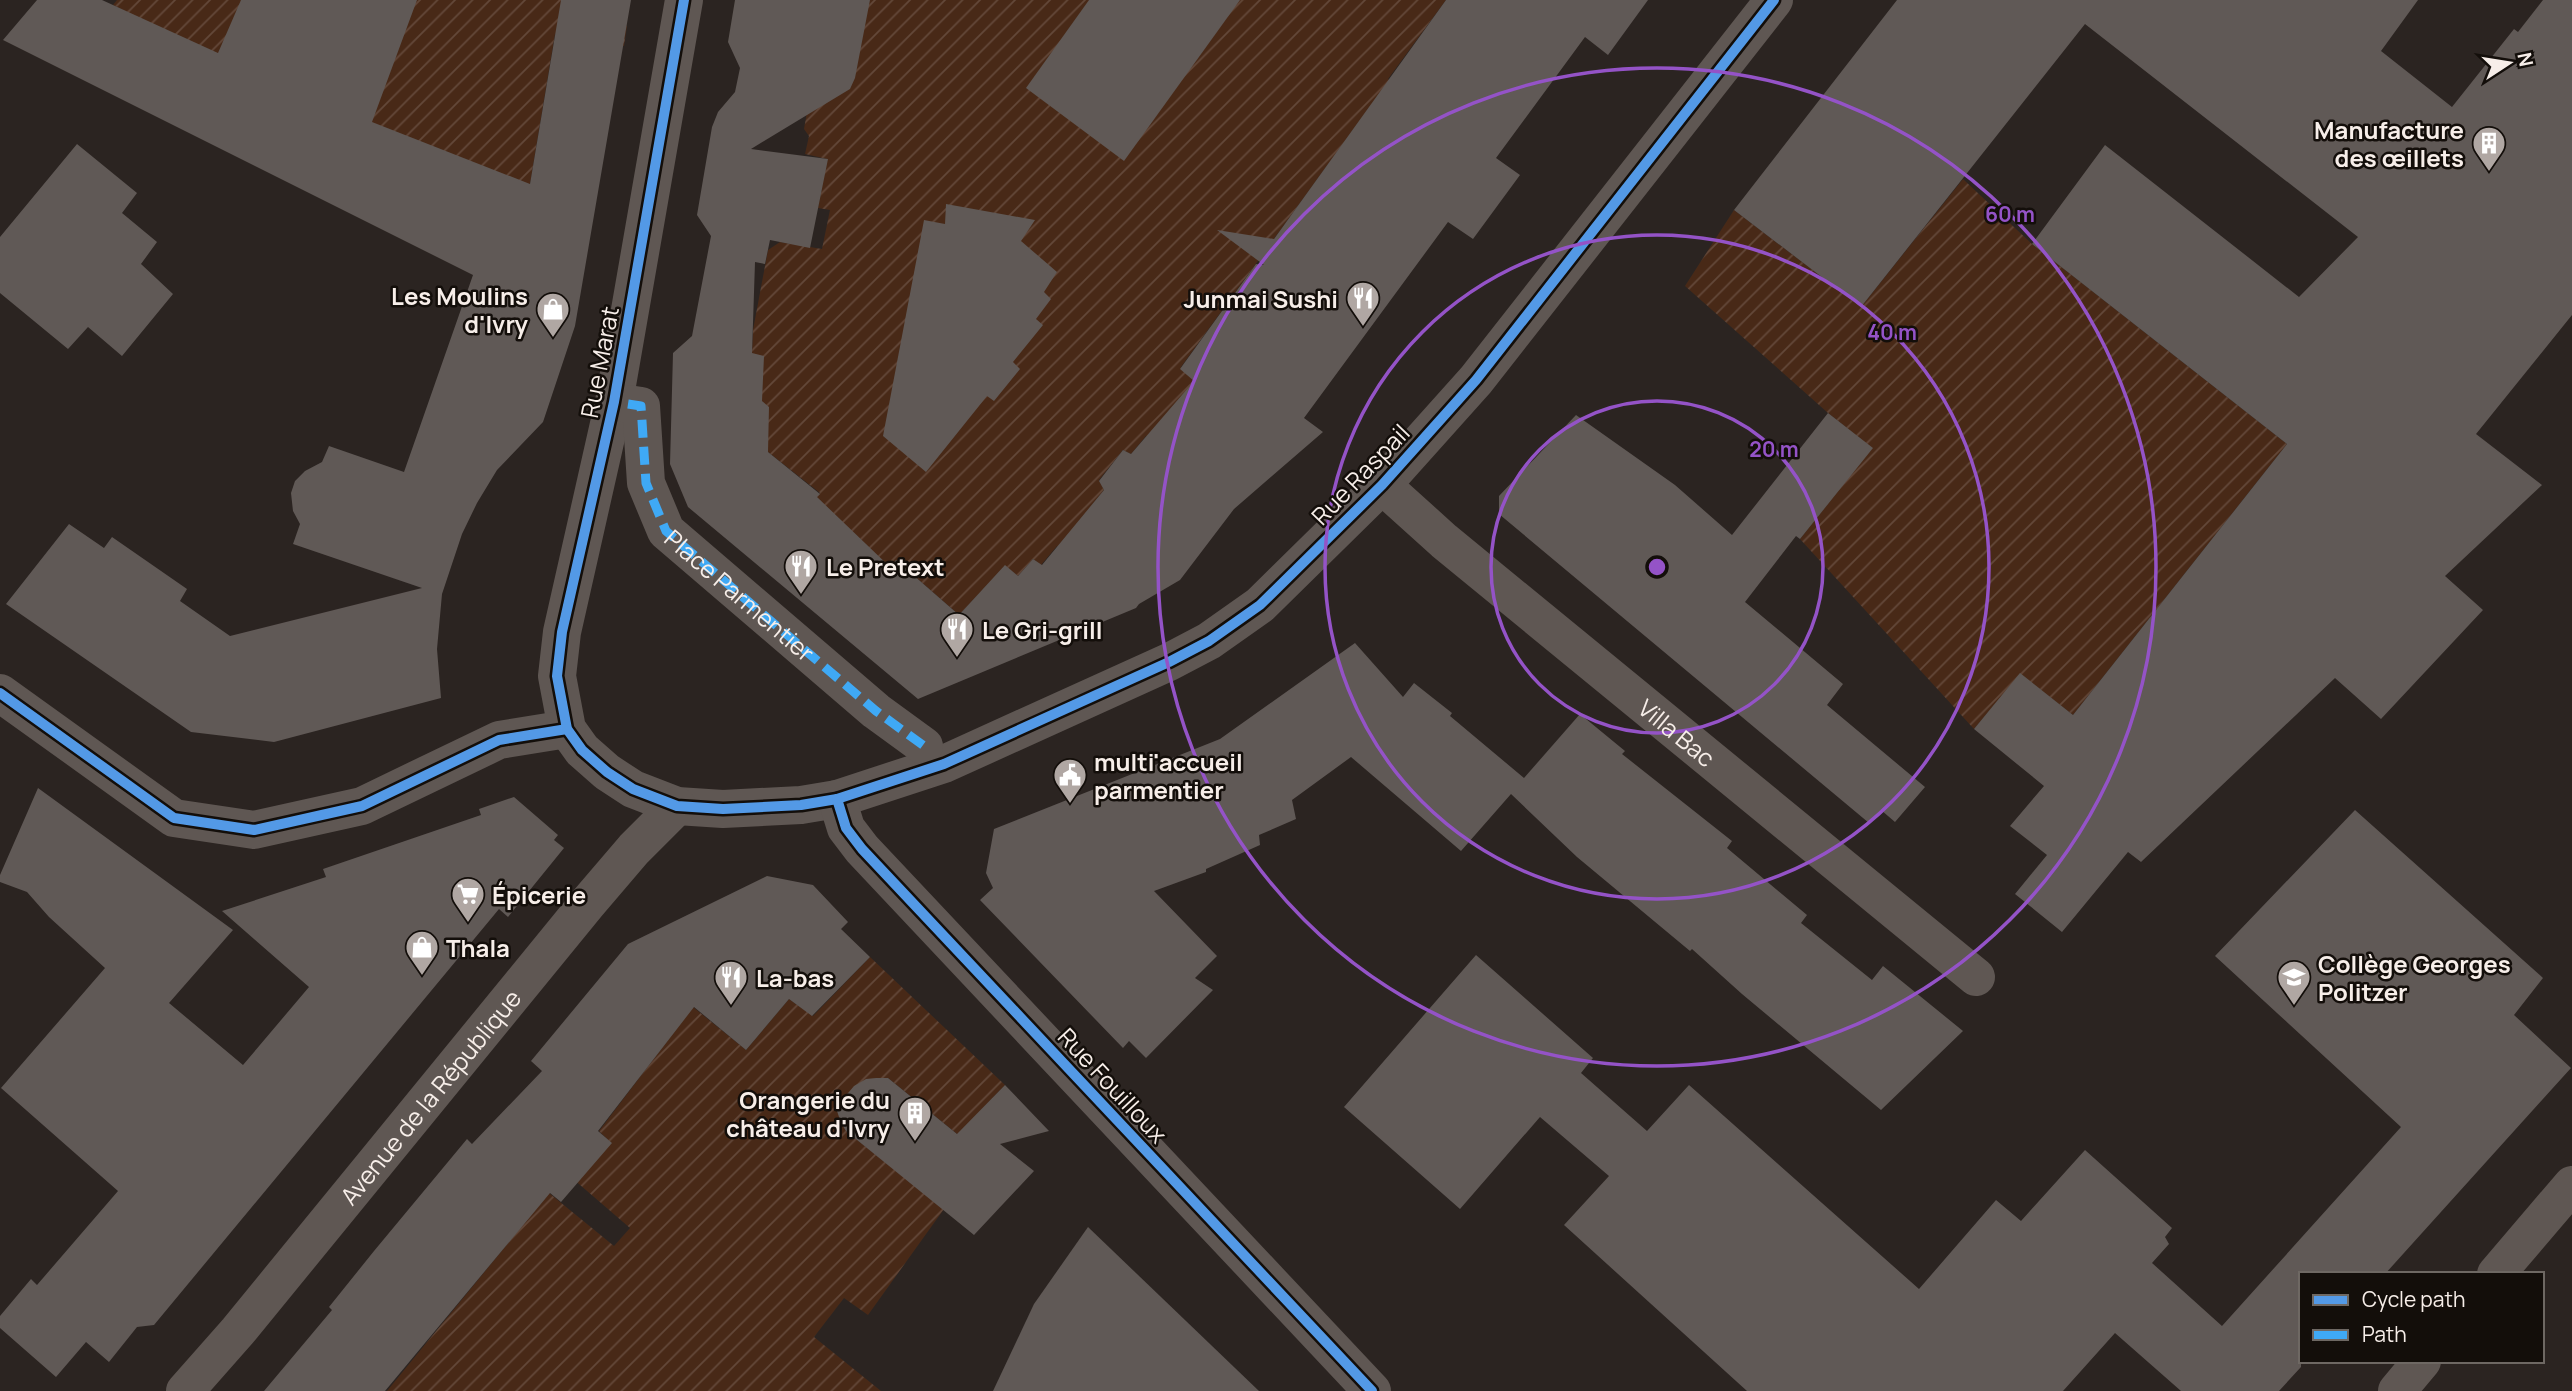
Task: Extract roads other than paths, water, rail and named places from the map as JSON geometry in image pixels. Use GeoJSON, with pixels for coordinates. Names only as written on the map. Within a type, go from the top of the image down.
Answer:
{"type":"FeatureCollection","features":[{"type":"Feature","properties":{"kind":"street","name":"Rue Marat"},"geometry":{"type":"LineString","coordinates":[[567,729],[557,676],[562,632],[614,401],[684,0]]}},
{"type":"Feature","properties":{"kind":"street","name":"Rue Raspail"},"geometry":{"type":"LineString","coordinates":[[677,806],[723,809],[800,805],[837,799],[944,764],[1209,641],[1260,606],[1382,485],[1476,380],[1774,0]]}},
{"type":"Feature","properties":{"kind":"street","name":"Place Parmentier"},"geometry":{"type":"LineString","coordinates":[[628,404],[641,406],[646,483],[666,531],[876,711],[924,746]]}},
{"type":"Feature","properties":{"kind":"street","name":"Villa Bac"},"geometry":{"type":"LineString","coordinates":[[1382,485],[1444,541],[1976,977]]}},
{"type":"Feature","properties":{"kind":"street"},"geometry":{"type":"LineString","coordinates":[[0,693],[174,818],[254,830],[362,806],[499,740],[567,729],[582,750],[607,772],[633,789],[677,806]]}},
{"type":"Feature","properties":{"kind":"street","name":"Rue Fouilloux"},"geometry":{"type":"LineString","coordinates":[[837,799],[846,828],[862,849],[1372,1391]]}},
{"type":"Feature","properties":{"kind":"street","name":"Avenue de la République"},"geometry":{"type":"LineString","coordinates":[[185,1391],[238,1331],[587,904],[634,849],[677,806]]}},
{"type":"Feature","properties":{"kind":"street"},"geometry":{"type":"LineString","coordinates":[[2498,1272],[2572,1185]]}},
{"type":"Feature","properties":{"kind":"street"},"geometry":{"type":"LineString","coordinates":[[2397,1391],[2420,1363]]}},
{"type":"Feature","properties":{"kind":"place","name":"Manufacture des œillets"},"geometry":{"type":"Point","coordinates":[2489,173]}},
{"type":"Feature","properties":{"kind":"place","name":"Junmai Sushi"},"geometry":{"type":"Point","coordinates":[1363,328]}},
{"type":"Feature","properties":{"kind":"place","name":"Les Moulins d'Ivry"},"geometry":{"type":"Point","coordinates":[553,339]}},
{"type":"Feature","properties":{"kind":"place","name":"Le Pretext"},"geometry":{"type":"Point","coordinates":[801,596]}},
{"type":"Feature","properties":{"kind":"place","name":"Le Gri-grill"},"geometry":{"type":"Point","coordinates":[957,659]}},
{"type":"Feature","properties":{"kind":"place","name":"multi'accueil parmentier"},"geometry":{"type":"Point","coordinates":[1070,805]}},
{"type":"Feature","properties":{"kind":"place","name":"Épicerie"},"geometry":{"type":"Point","coordinates":[468,924]}},
{"type":"Feature","properties":{"kind":"place","name":"Thala"},"geometry":{"type":"Point","coordinates":[422,977]}},
{"type":"Feature","properties":{"kind":"place","name":"La-bas"},"geometry":{"type":"Point","coordinates":[731,1007]}},
{"type":"Feature","properties":{"kind":"place","name":"Collège Georges Politzer"},"geometry":{"type":"Point","coordinates":[2294,1007]}},
{"type":"Feature","properties":{"kind":"place","name":"Orangerie du château d'Ivry"},"geometry":{"type":"Point","coordinates":[915,1143]}}]}
